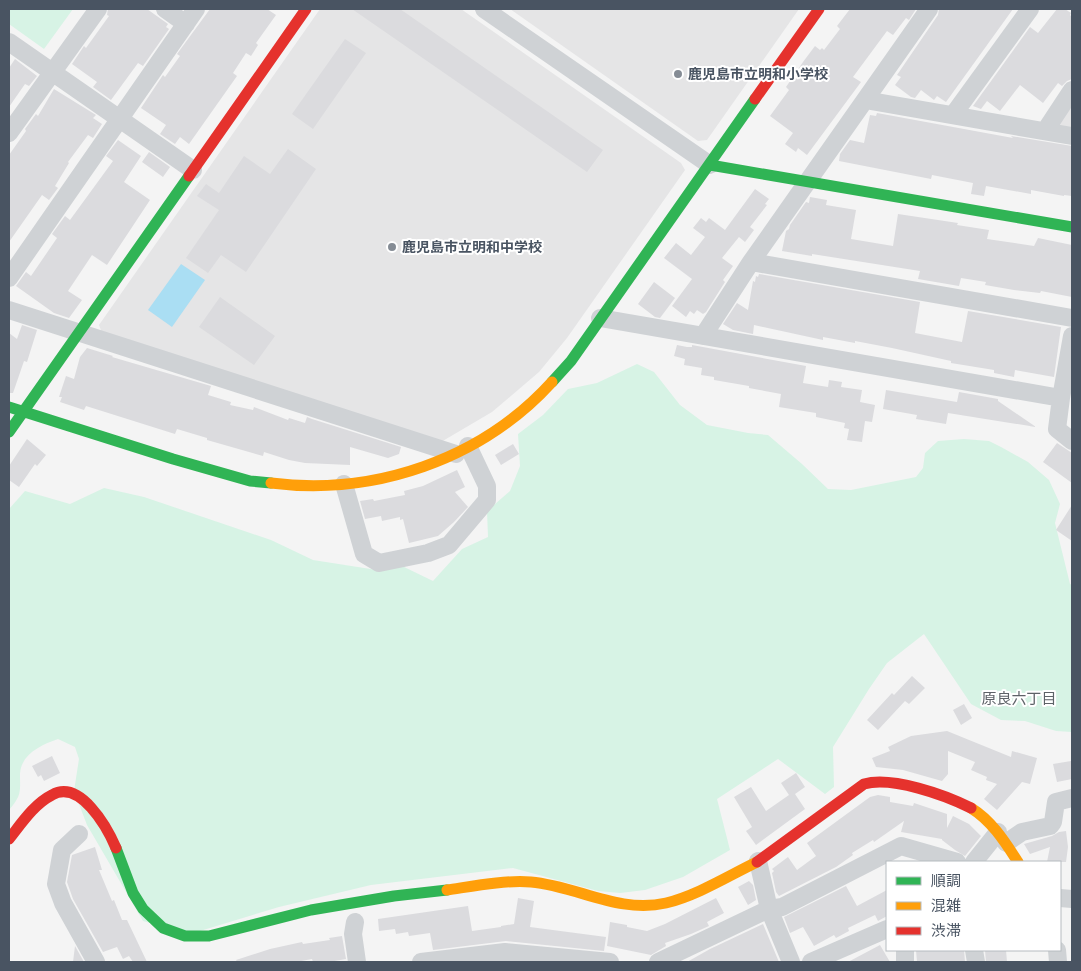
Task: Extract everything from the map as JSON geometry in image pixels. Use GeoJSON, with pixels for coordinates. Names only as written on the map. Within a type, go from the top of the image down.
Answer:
{"type":"FeatureCollection","features":[{"type":"Feature","properties":{"kind":"street"},"geometry":{"type":"LineString","coordinates":[[9,133],[98,9]]}},
{"type":"Feature","properties":{"kind":"street"},"geometry":{"type":"LineString","coordinates":[[165,9],[186,24]]}},
{"type":"Feature","properties":{"kind":"street"},"geometry":{"type":"LineString","coordinates":[[9,278],[196,9]]}},
{"type":"Feature","properties":{"kind":"street"},"geometry":{"type":"LineString","coordinates":[[9,432],[306,9]]}},
{"type":"Feature","properties":{"kind":"street"},"geometry":{"type":"LineString","coordinates":[[484,9],[710,165],[1072,226]]}},
{"type":"Feature","properties":{"kind":"street"},"geometry":{"type":"LineString","coordinates":[[9,407],[173,460],[250,482],[292,486],[376,481],[429,465],[462,450],[510,421],[540,394],[571,361],[819,9]]}},
{"type":"Feature","properties":{"kind":"street"},"geometry":{"type":"LineString","coordinates":[[703,336],[751,262],[929,9]]}},
{"type":"Feature","properties":{"kind":"street"},"geometry":{"type":"LineString","coordinates":[[953,115],[1030,9]]}},
{"type":"Feature","properties":{"kind":"street"},"geometry":{"type":"LineString","coordinates":[[9,42],[193,170]]}},
{"type":"Feature","properties":{"kind":"street"},"geometry":{"type":"LineString","coordinates":[[1044,131],[1072,90]]}},
{"type":"Feature","properties":{"kind":"street"},"geometry":{"type":"LineString","coordinates":[[865,100],[1072,136]]}},
{"type":"Feature","properties":{"kind":"street"},"geometry":{"type":"LineString","coordinates":[[751,262],[1072,318]]}},
{"type":"Feature","properties":{"kind":"street"},"geometry":{"type":"LineString","coordinates":[[9,310],[462,450],[487,486],[487,500],[449,545],[428,553],[379,563],[364,554],[344,484]]}},
{"type":"Feature","properties":{"kind":"street"},"geometry":{"type":"LineString","coordinates":[[600,318],[1061,398]]}},
{"type":"Feature","properties":{"kind":"street"},"geometry":{"type":"LineString","coordinates":[[1072,336],[1057,429],[1072,441]]}},
{"type":"Feature","properties":{"kind":"street"},"geometry":{"type":"LineString","coordinates":[[9,839],[46,798],[57,792],[65,792],[82,798],[103,823],[113,840],[134,894],[150,917],[163,928],[181,936],[195,938],[312,910],[394,896],[510,882],[530,882],[559,887],[617,904],[665,903],[688,895],[758,861],[864,784],[879,781],[923,790],[976,811],[1002,837],[1017,861]]}},
{"type":"Feature","properties":{"kind":"street"},"geometry":{"type":"LineString","coordinates":[[975,861],[1002,837],[1050,826],[1053,822],[1056,802],[1072,798]]}},
{"type":"Feature","properties":{"kind":"street"},"geometry":{"type":"LineString","coordinates":[[79,834],[62,850],[56,884],[63,903],[96,962]]}},
{"type":"Feature","properties":{"kind":"street"},"geometry":{"type":"LineString","coordinates":[[658,962],[769,909],[782,907],[901,846],[954,861]]}},
{"type":"Feature","properties":{"kind":"street"},"geometry":{"type":"LineString","coordinates":[[758,861],[769,909],[791,962]]}},
{"type":"Feature","properties":{"kind":"street"},"geometry":{"type":"LineString","coordinates":[[355,922],[353,934],[357,962]]}},
{"type":"Feature","properties":{"kind":"street"},"geometry":{"type":"LineString","coordinates":[[821,961],[886,929]]}},
{"type":"Feature","properties":{"kind":"street"},"geometry":{"type":"LineString","coordinates":[[421,962],[505,952],[610,962]]}},
{"type":"Feature","properties":{"kind":"shaded area","name":"鹿児島市立明和中学校"},"geometry":{"type":"Polygon","coordinates":[[[320,9],[461,9],[681,163],[685,170],[567,338],[539,372],[492,412],[441,442],[102,333],[99,325],[320,9]]]}},
{"type":"Feature","properties":{"kind":"shaded area","name":"鹿児島市立明和小学校"},"geometry":{"type":"Polygon","coordinates":[[[510,9],[799,9],[707,140],[698,141],[510,9]]]}},
{"type":"Feature","properties":{"kind":"shaded area"},"geometry":{"type":"Polygon","coordinates":[[[1072,100],[1072,129],[1060,127],[1058,121],[1072,100]]]}},
{"type":"Feature","properties":{"kind":"green space"},"geometry":{"type":"Polygon","coordinates":[[[9,9],[73,9],[44,49],[9,24],[9,9]]]}},
{"type":"Feature","properties":{"kind":"green space"},"geometry":{"type":"Polygon","coordinates":[[[637,364],[654,372],[680,405],[707,425],[768,435],[828,489],[851,490],[916,477],[923,468],[925,453],[938,441],[964,439],[989,441],[1028,462],[1049,480],[1060,504],[1055,523],[1070,584],[1072,585],[1072,732],[1056,731],[1025,721],[1001,720],[971,704],[924,634],[887,663],[833,747],[834,787],[825,794],[778,759],[717,799],[730,850],[683,877],[645,890],[620,893],[598,891],[513,868],[371,885],[279,907],[190,934],[143,921],[87,825],[74,791],[79,759],[75,747],[58,739],[33,751],[21,767],[18,797],[9,810],[9,509],[25,491],[70,504],[104,488],[144,497],[271,540],[313,560],[377,570],[400,565],[433,581],[462,549],[488,537],[487,511],[510,491],[520,466],[518,434],[543,415],[568,389],[597,383],[637,364]]]}},
{"type":"Feature","properties":{"kind":"water"},"geometry":{"type":"Polygon","coordinates":[[[181,264],[205,280],[172,327],[148,310],[181,264]]]}},
{"type":"Feature","properties":{"kind":"building"},"geometry":{"type":"Polygon","coordinates":[[[108,9],[147,9],[168,24],[166,27],[169,29],[143,66],[138,63],[111,100],[93,87],[97,82],[72,64],[109,16],[107,15],[108,9]]]}},
{"type":"Feature","properties":{"kind":"building"},"geometry":{"type":"Polygon","coordinates":[[[210,9],[267,9],[276,15],[256,43],[258,45],[251,56],[246,53],[233,73],[237,76],[189,144],[180,137],[175,144],[160,134],[166,125],[141,108],[163,75],[165,77],[180,56],[177,54],[210,9]]]}},
{"type":"Feature","properties":{"kind":"building"},"geometry":{"type":"Polygon","coordinates":[[[352,9],[400,9],[603,150],[587,172],[352,9]]]}},
{"type":"Feature","properties":{"kind":"building"},"geometry":{"type":"Polygon","coordinates":[[[850,9],[916,9],[909,20],[906,18],[893,35],[887,31],[853,77],[861,82],[807,155],[798,148],[796,152],[785,144],[793,133],[770,116],[789,90],[786,87],[803,62],[815,46],[820,50],[822,48],[824,50],[840,29],[837,26],[850,9]]]}},
{"type":"Feature","properties":{"kind":"building"},"geometry":{"type":"Polygon","coordinates":[[[939,9],[1013,9],[946,102],[937,96],[934,100],[921,90],[915,98],[911,97],[895,85],[901,77],[897,75],[938,15],[939,9]]]}},
{"type":"Feature","properties":{"kind":"building"},"geometry":{"type":"Polygon","coordinates":[[[1057,9],[1065,9],[1071,13],[1072,17],[1072,79],[1062,86],[1058,83],[1043,103],[1020,85],[1000,111],[987,101],[981,109],[973,106],[1030,27],[1038,33],[1057,9]]]}},
{"type":"Feature","properties":{"kind":"building"},"geometry":{"type":"Polygon","coordinates":[[[345,39],[366,53],[313,129],[292,114],[345,39]]]}},
{"type":"Feature","properties":{"kind":"building"},"geometry":{"type":"Polygon","coordinates":[[[15,59],[37,76],[29,86],[25,84],[9,107],[9,68],[15,59]]]}},
{"type":"Feature","properties":{"kind":"building"},"geometry":{"type":"Polygon","coordinates":[[[54,89],[96,115],[93,118],[102,124],[93,138],[88,135],[68,162],[55,186],[58,188],[49,200],[42,195],[9,242],[9,155],[36,114],[38,116],[54,89]]]}},
{"type":"Feature","properties":{"kind":"building"},"geometry":{"type":"Polygon","coordinates":[[[877,113],[1013,138],[1011,136],[1072,146],[1072,196],[1031,190],[1031,194],[986,186],[984,196],[971,194],[973,183],[932,175],[931,179],[839,161],[840,154],[850,140],[864,143],[870,115],[876,116],[877,113]]]}},
{"type":"Feature","properties":{"kind":"building"},"geometry":{"type":"Polygon","coordinates":[[[118,140],[141,156],[124,182],[150,200],[107,265],[92,255],[68,291],[82,300],[69,318],[54,313],[16,286],[26,272],[31,276],[57,238],[52,234],[65,216],[70,220],[113,161],[106,156],[118,140]]]}},
{"type":"Feature","properties":{"kind":"building"},"geometry":{"type":"Polygon","coordinates":[[[288,149],[316,169],[246,272],[221,255],[208,273],[186,258],[219,210],[197,196],[206,184],[219,193],[244,156],[270,174],[288,149]]]}},
{"type":"Feature","properties":{"kind":"building"},"geometry":{"type":"Polygon","coordinates":[[[149,152],[170,167],[163,177],[142,162],[149,152]]]}},
{"type":"Feature","properties":{"kind":"building"},"geometry":{"type":"Polygon","coordinates":[[[755,189],[769,199],[765,204],[767,205],[750,227],[754,230],[745,242],[739,237],[722,258],[733,266],[723,280],[725,282],[706,312],[703,314],[697,310],[694,314],[690,311],[686,317],[672,306],[692,279],[664,258],[676,243],[691,255],[705,237],[693,228],[701,218],[706,222],[709,218],[725,230],[755,189]]]}},
{"type":"Feature","properties":{"kind":"building"},"geometry":{"type":"Polygon","coordinates":[[[810,197],[827,200],[826,205],[856,210],[851,239],[893,246],[898,214],[958,223],[957,225],[989,230],[987,239],[1034,246],[1038,238],[1072,245],[1072,297],[1041,291],[1040,293],[1014,290],[985,285],[986,282],[961,278],[959,286],[918,279],[920,271],[782,251],[786,231],[806,202],[809,203],[810,197]]]}},
{"type":"Feature","properties":{"kind":"building"},"geometry":{"type":"Polygon","coordinates":[[[759,274],[920,302],[915,333],[962,342],[968,311],[1061,327],[1054,377],[1015,370],[1014,377],[994,373],[994,370],[951,363],[951,361],[892,348],[823,337],[823,340],[754,325],[753,334],[733,330],[723,324],[737,303],[748,310],[753,281],[755,282],[756,276],[758,277],[759,274]]]}},
{"type":"Feature","properties":{"kind":"building"},"geometry":{"type":"Polygon","coordinates":[[[654,282],[675,298],[660,318],[655,317],[638,304],[654,282]]]}},
{"type":"Feature","properties":{"kind":"building"},"geometry":{"type":"Polygon","coordinates":[[[220,297],[275,336],[254,365],[199,327],[220,297]]]}},
{"type":"Feature","properties":{"kind":"building"},"geometry":{"type":"Polygon","coordinates":[[[22,325],[37,330],[27,362],[24,361],[13,393],[9,393],[9,333],[17,339],[22,325]]]}},
{"type":"Feature","properties":{"kind":"building"},"geometry":{"type":"Polygon","coordinates":[[[677,345],[692,347],[692,345],[806,366],[803,383],[828,387],[829,380],[842,382],[841,387],[862,390],[860,402],[875,405],[872,422],[865,421],[862,442],[847,440],[849,429],[844,428],[845,423],[816,417],[816,413],[779,407],[781,394],[714,380],[714,377],[701,375],[702,368],[684,365],[685,359],[674,356],[677,345]]]}},
{"type":"Feature","properties":{"kind":"building"},"geometry":{"type":"Polygon","coordinates":[[[87,348],[211,386],[208,395],[231,402],[230,405],[253,410],[254,407],[288,420],[289,418],[305,423],[307,417],[401,447],[399,454],[388,458],[350,447],[350,465],[305,463],[264,452],[263,456],[207,440],[207,438],[177,429],[175,434],[86,406],[84,410],[60,402],[62,397],[59,397],[66,376],[74,379],[80,357],[87,348]]]}},
{"type":"Feature","properties":{"kind":"building"},"geometry":{"type":"Polygon","coordinates":[[[886,390],[957,402],[959,392],[998,399],[998,401],[1036,427],[948,413],[946,424],[916,419],[917,415],[883,409],[886,390]]]}},
{"type":"Feature","properties":{"kind":"building"},"geometry":{"type":"Polygon","coordinates":[[[27,439],[46,455],[37,466],[35,464],[19,487],[9,480],[9,466],[27,439]]]}},
{"type":"Feature","properties":{"kind":"building"},"geometry":{"type":"Polygon","coordinates":[[[1057,443],[1072,453],[1072,483],[1043,462],[1057,443]]]}},
{"type":"Feature","properties":{"kind":"building"},"geometry":{"type":"Polygon","coordinates":[[[513,444],[519,454],[501,465],[495,455],[513,444]]]}},
{"type":"Feature","properties":{"kind":"building"},"geometry":{"type":"Polygon","coordinates":[[[457,470],[465,487],[455,492],[468,507],[438,536],[409,543],[403,519],[400,520],[400,517],[382,521],[381,516],[365,519],[360,501],[373,499],[374,501],[405,495],[404,491],[423,486],[457,470]]]}},
{"type":"Feature","properties":{"kind":"building"},"geometry":{"type":"Polygon","coordinates":[[[1072,505],[1072,541],[1056,530],[1072,505]]]}},
{"type":"Feature","properties":{"kind":"building"},"geometry":{"type":"Polygon","coordinates":[[[912,676],[925,688],[909,704],[905,701],[878,730],[867,720],[892,693],[894,695],[912,676]]]}},
{"type":"Feature","properties":{"kind":"building"},"geometry":{"type":"Polygon","coordinates":[[[964,704],[972,718],[961,725],[953,710],[964,704]]]}},
{"type":"Feature","properties":{"kind":"building"},"geometry":{"type":"Polygon","coordinates":[[[947,731],[1011,757],[1012,751],[1037,758],[1030,784],[1022,782],[997,810],[984,799],[997,784],[986,780],[987,777],[971,770],[975,762],[948,751],[948,774],[942,781],[903,770],[876,767],[872,758],[890,751],[888,747],[911,736],[947,731]]]}},
{"type":"Feature","properties":{"kind":"building"},"geometry":{"type":"Polygon","coordinates":[[[52,756],[60,773],[44,781],[41,775],[38,777],[32,766],[52,756]]]}},
{"type":"Feature","properties":{"kind":"building"},"geometry":{"type":"Polygon","coordinates":[[[1071,761],[1072,779],[1057,782],[1053,764],[1071,761]]]}},
{"type":"Feature","properties":{"kind":"building"},"geometry":{"type":"Polygon","coordinates":[[[796,773],[805,787],[795,794],[805,809],[756,845],[746,831],[752,827],[734,797],[751,787],[766,811],[789,795],[781,783],[796,773]]]}},
{"type":"Feature","properties":{"kind":"building"},"geometry":{"type":"Polygon","coordinates":[[[878,795],[890,797],[890,802],[913,806],[914,803],[947,814],[947,828],[953,816],[969,824],[981,836],[965,856],[942,839],[901,832],[904,821],[874,842],[873,840],[852,853],[853,855],[836,867],[779,896],[776,892],[772,873],[774,871],[772,869],[788,857],[797,870],[816,856],[807,843],[870,797],[878,795]]]}},
{"type":"Feature","properties":{"kind":"building"},"geometry":{"type":"Polygon","coordinates":[[[1066,831],[1068,847],[1066,862],[1047,861],[1050,847],[1030,854],[1024,844],[1052,836],[1066,831]]]}},
{"type":"Feature","properties":{"kind":"building"},"geometry":{"type":"Polygon","coordinates":[[[95,847],[102,870],[99,870],[112,901],[114,900],[122,920],[127,920],[147,962],[133,962],[129,956],[123,959],[117,947],[103,952],[73,899],[67,882],[72,855],[95,847]]]}},
{"type":"Feature","properties":{"kind":"building"},"geometry":{"type":"Polygon","coordinates":[[[749,881],[753,885],[756,900],[748,905],[738,887],[749,881]]]}},
{"type":"Feature","properties":{"kind":"building"},"geometry":{"type":"Polygon","coordinates":[[[846,886],[857,906],[886,891],[886,917],[878,921],[875,915],[848,928],[849,931],[836,938],[834,935],[814,946],[803,927],[790,933],[784,917],[846,886]]]}},
{"type":"Feature","properties":{"kind":"building"},"geometry":{"type":"Polygon","coordinates":[[[518,898],[534,901],[530,927],[606,937],[604,951],[506,941],[433,950],[430,933],[409,936],[408,932],[396,934],[395,929],[379,931],[378,919],[468,906],[472,931],[514,924],[518,898]]]}},
{"type":"Feature","properties":{"kind":"building"},"geometry":{"type":"Polygon","coordinates":[[[716,898],[724,913],[707,922],[709,926],[665,943],[666,946],[651,955],[607,946],[610,922],[647,931],[716,898]]]}},
{"type":"Feature","properties":{"kind":"building"},"geometry":{"type":"Polygon","coordinates":[[[763,924],[779,962],[687,962],[710,949],[763,924]]]}},
{"type":"Feature","properties":{"kind":"building"},"geometry":{"type":"Polygon","coordinates":[[[342,936],[346,959],[329,962],[313,962],[312,959],[296,962],[237,962],[236,960],[270,949],[302,942],[303,944],[330,940],[329,938],[342,936]]]}},
{"type":"Feature","properties":{"kind":"building"},"geometry":{"type":"Polygon","coordinates":[[[880,945],[890,962],[848,962],[880,945]]]}},
{"type":"Feature","properties":{"kind":"building"},"geometry":{"type":"Polygon","coordinates":[[[75,946],[84,962],[73,962],[75,946]]]}},
{"type":"Feature","properties":{"kind":"building"},"geometry":{"type":"Polygon","coordinates":[[[916,951],[964,951],[965,962],[917,962],[916,951]]]}},
{"type":"Feature","properties":{"kind":"building"},"geometry":{"type":"Polygon","coordinates":[[[985,951],[1006,951],[1007,962],[986,962],[985,951]]]}},
{"type":"Feature","properties":{"kind":"traffic: fast"},"geometry":{"type":"LineString","coordinates":[[552,382],[571,361],[755,99]]}},
{"type":"Feature","properties":{"kind":"traffic: fast"},"geometry":{"type":"LineString","coordinates":[[710,165],[1072,227]]}},
{"type":"Feature","properties":{"kind":"traffic: fast"},"geometry":{"type":"LineString","coordinates":[[9,432],[189,176]]}},
{"type":"Feature","properties":{"kind":"traffic: fast"},"geometry":{"type":"LineString","coordinates":[[9,407],[173,459],[250,481],[271,483]]}},
{"type":"Feature","properties":{"kind":"traffic: fast"},"geometry":{"type":"LineString","coordinates":[[116,848],[133,893],[143,909],[163,928],[185,936],[209,936],[311,910],[394,896],[447,890]]}},
{"type":"Feature","properties":{"kind":"traffic: slow"},"geometry":{"type":"LineString","coordinates":[[271,483],[310,486],[348,484],[424,467],[459,452],[493,433],[524,409],[552,382]]}},
{"type":"Feature","properties":{"kind":"traffic: slow"},"geometry":{"type":"LineString","coordinates":[[971,808],[992,826],[1017,861]]}},
{"type":"Feature","properties":{"kind":"traffic: slow"},"geometry":{"type":"LineString","coordinates":[[447,890],[478,885],[531,882],[615,902],[649,905],[678,900],[713,885],[757,862]]}},
{"type":"Feature","properties":{"kind":"traffic: jam"},"geometry":{"type":"LineString","coordinates":[[189,176],[306,9]]}},
{"type":"Feature","properties":{"kind":"traffic: jam"},"geometry":{"type":"LineString","coordinates":[[755,99],[819,9]]}},
{"type":"Feature","properties":{"kind":"traffic: jam"},"geometry":{"type":"LineString","coordinates":[[757,862],[864,784],[876,782],[918,788],[971,808]]}},
{"type":"Feature","properties":{"kind":"traffic: jam"},"geometry":{"type":"LineString","coordinates":[[9,839],[39,804],[52,795],[62,792],[73,794],[82,799],[91,808],[106,829],[116,848]]}},
{"type":"Feature","properties":{"kind":"place","name":"鹿児島市立明和小学校"},"geometry":{"type":"Point","coordinates":[678,74]}},
{"type":"Feature","properties":{"kind":"place","name":"鹿児島市立明和中学校"},"geometry":{"type":"Point","coordinates":[392,247]}},
{"type":"Feature","properties":{"kind":"district","name":"原良六丁目"},"geometry":{"type":"Point","coordinates":[1019,699]}}]}
